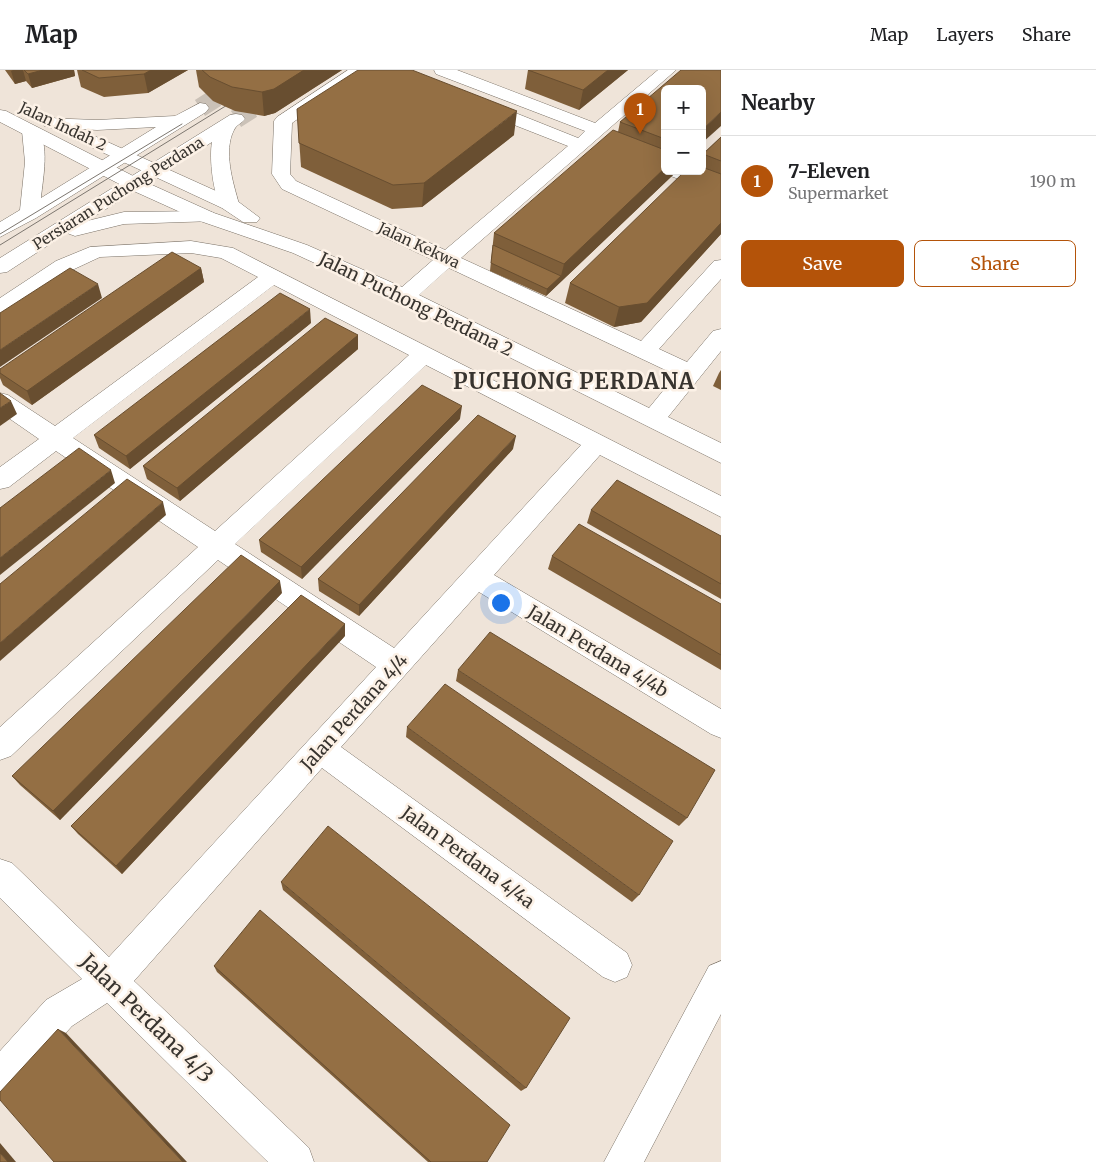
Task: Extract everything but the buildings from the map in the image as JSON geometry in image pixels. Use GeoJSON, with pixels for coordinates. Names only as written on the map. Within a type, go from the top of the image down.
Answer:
{"type":"FeatureCollection","features":[{"type":"Feature","properties":{"kind":"street","name":"Jalan Kekwa"},"geometry":{"type":"LineString","coordinates":[[359,70],[283,121],[281,174],[289,185],[447,259],[559,301],[645,350],[691,373]]}},
{"type":"Feature","properties":{"kind":"street"},"geometry":{"type":"LineString","coordinates":[[404,296],[593,139],[668,70]]}},
{"type":"Feature","properties":{"kind":"street"},"geometry":{"type":"LineString","coordinates":[[455,72],[505,94],[593,139]]}},
{"type":"Feature","properties":{"kind":"street"},"geometry":{"type":"LineString","coordinates":[[505,94],[521,82]]}},
{"type":"Feature","properties":{"kind":"street","name":"Jalan Indah 2"},"geometry":{"type":"LineString","coordinates":[[0,96],[50,122],[156,170]]}},
{"type":"Feature","properties":{"kind":"street"},"geometry":{"type":"LineString","coordinates":[[464,98],[593,139]]}},
{"type":"Feature","properties":{"kind":"street","name":"Persiaran Puchong Perdana"},"geometry":{"type":"LineString","coordinates":[[0,231],[126,156],[200,108]]}},
{"type":"Feature","properties":{"kind":"street","name":"Jalan Indah 2"},"geometry":{"type":"LineString","coordinates":[[0,115],[134,184]]}},
{"type":"Feature","properties":{"kind":"street"},"geometry":{"type":"LineString","coordinates":[[50,122],[98,125],[180,121]]}},
{"type":"Feature","properties":{"kind":"street","name":"Persiaran Puchong Perdana"},"geometry":{"type":"LineString","coordinates":[[0,267],[231,123],[220,144],[222,175],[228,204]]}},
{"type":"Feature","properties":{"kind":"street"},"geometry":{"type":"LineString","coordinates":[[29,214],[35,166],[35,146],[31,131]]}},
{"type":"Feature","properties":{"kind":"street","name":"Jalan Puchong Perdana 2"},"geometry":{"type":"LineString","coordinates":[[156,170],[228,204],[300,249]]}},
{"type":"Feature","properties":{"kind":"street"},"geometry":{"type":"LineString","coordinates":[[680,177],[721,189]]}},
{"type":"Feature","properties":{"kind":"street","name":"Jalan Puchong Perdana 2"},"geometry":{"type":"LineString","coordinates":[[134,184],[207,217],[300,249],[404,296],[721,454]]}},
{"type":"Feature","properties":{"kind":"street"},"geometry":{"type":"LineString","coordinates":[[44,240],[91,225],[124,218],[207,217]]}},
{"type":"Feature","properties":{"kind":"street"},"geometry":{"type":"LineString","coordinates":[[0,308],[63,266],[97,251],[191,247],[226,252],[721,507]]}},
{"type":"Feature","properties":{"kind":"street"},"geometry":{"type":"LineString","coordinates":[[645,350],[721,266]]}},
{"type":"Feature","properties":{"kind":"street"},"geometry":{"type":"LineString","coordinates":[[0,480],[273,276]]}},
{"type":"Feature","properties":{"kind":"street"},"geometry":{"type":"LineString","coordinates":[[652,420],[721,336]]}},
{"type":"Feature","properties":{"kind":"street"},"geometry":{"type":"LineString","coordinates":[[0,746],[424,354]]}},
{"type":"Feature","properties":{"kind":"street"},"geometry":{"type":"LineString","coordinates":[[0,401],[396,665]]}},
{"type":"Feature","properties":{"kind":"street","name":"Jalan Perdana 4/4"},"geometry":{"type":"LineString","coordinates":[[0,1078],[59,1013],[110,981],[597,443]]}},
{"type":"Feature","properties":{"kind":"street","name":"Jalan Perdana 4/4b"},"geometry":{"type":"LineString","coordinates":[[476,577],[721,725]]}},
{"type":"Feature","properties":{"kind":"street","name":"Jalan Perdana 4/4a"},"geometry":{"type":"LineString","coordinates":[[320,749],[615,965]]}},
{"type":"Feature","properties":{"kind":"street","name":"Jalan Perdana 4/3"},"geometry":{"type":"LineString","coordinates":[[0,875],[295,1162]]}},
{"type":"Feature","properties":{"kind":"street"},"geometry":{"type":"LineString","coordinates":[[623,1162],[721,978]]}},
{"type":"Feature","properties":{"kind":"tunnel"},"geometry":{"type":"LineString","coordinates":[[200,108],[260,70]]}},
{"type":"Feature","properties":{"kind":"tunnel"},"geometry":{"type":"LineString","coordinates":[[236,119],[313,70]]}},
{"type":"Feature","properties":{"kind":"tram line"},"geometry":{"type":"LineString","coordinates":[[0,245],[237,99]]}},
{"type":"Feature","properties":{"kind":"tram line"},"geometry":{"type":"LineString","coordinates":[[0,234],[182,124]]}},
{"type":"Feature","properties":{"kind":"place","name":"7-Eleven"},"geometry":{"type":"Point","coordinates":[640,134]}},
{"type":"Feature","properties":{"kind":"district","name":"PUCHONG PERDANA"},"geometry":{"type":"Point","coordinates":[574,381]}}]}
